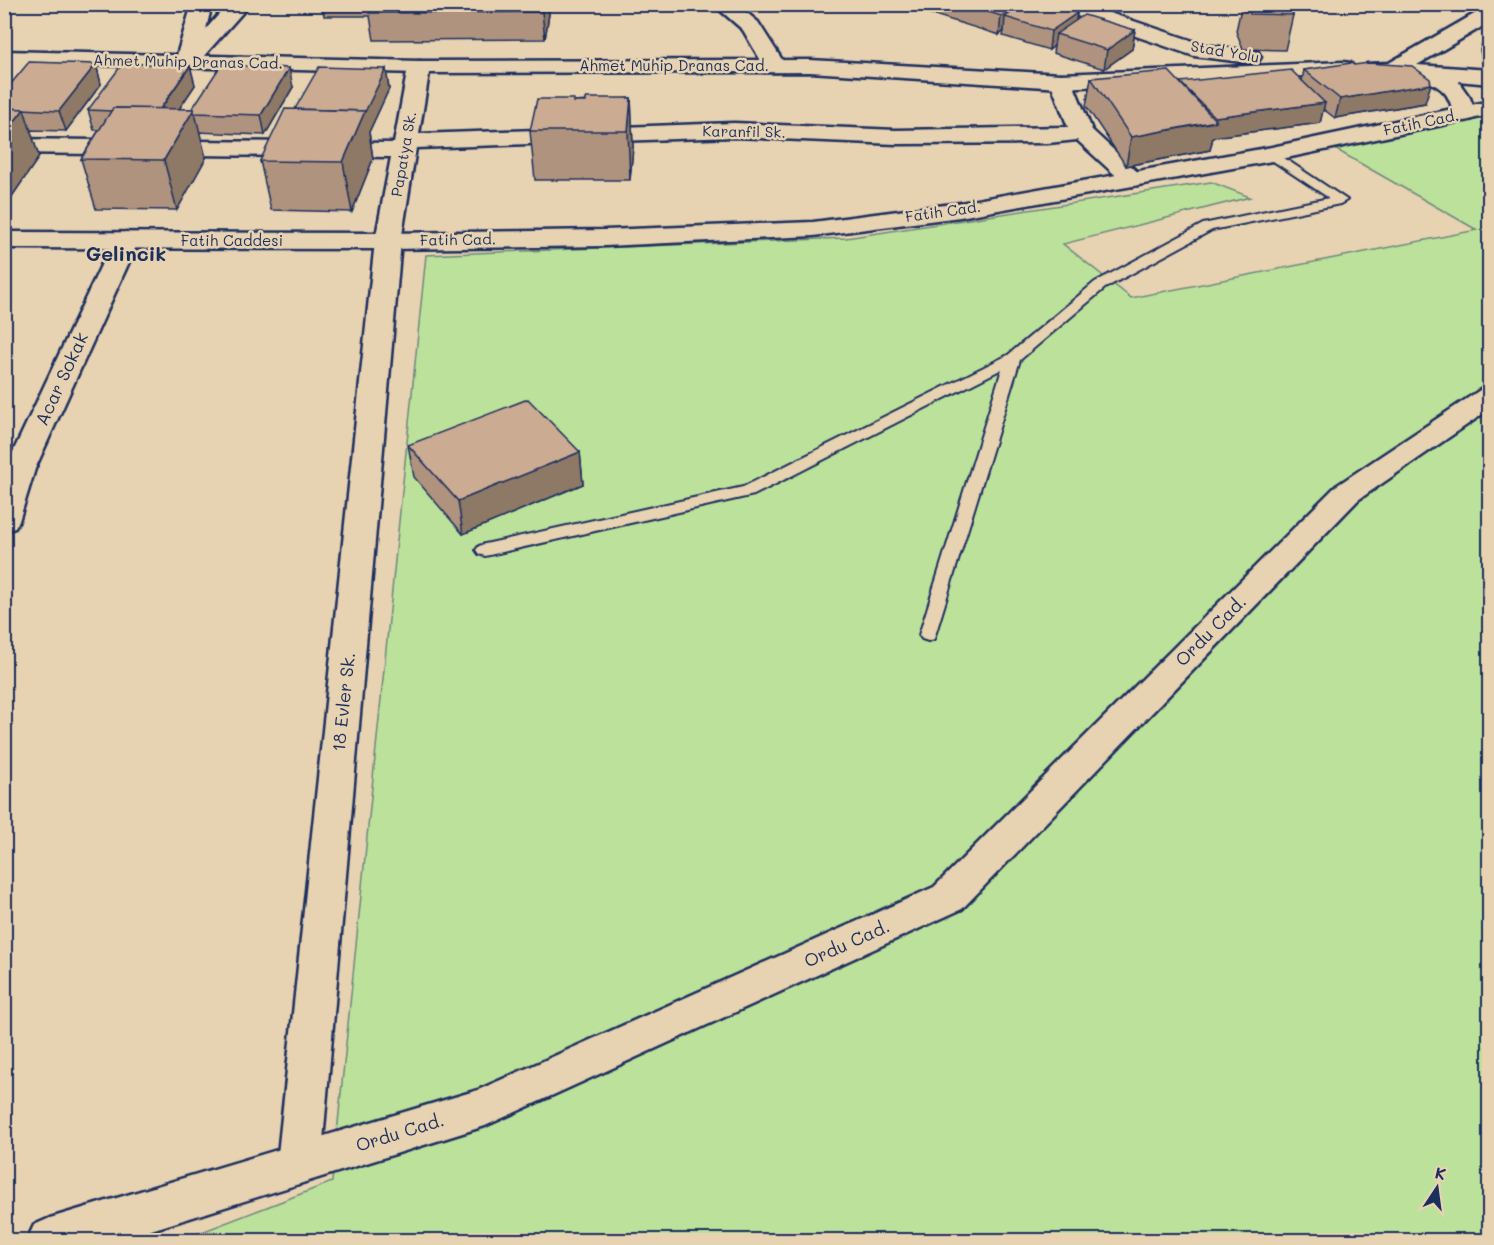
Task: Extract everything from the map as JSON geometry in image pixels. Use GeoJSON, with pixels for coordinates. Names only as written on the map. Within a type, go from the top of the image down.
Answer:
{"type":"FeatureCollection","features":[{"type":"Feature","properties":{"kind":"main road"},"geometry":{"type":"LineString","coordinates":[[186,62],[202,4]]}},
{"type":"Feature","properties":{"kind":"main road"},"geometry":{"type":"LineString","coordinates":[[186,62],[240,4]]}},
{"type":"Feature","properties":{"kind":"main road"},"geometry":{"type":"LineString","coordinates":[[723,4],[750,26],[775,66]]}},
{"type":"Feature","properties":{"kind":"main road","name":"Stad Yolu"},"geometry":{"type":"LineString","coordinates":[[1061,4],[1090,7],[1202,51],[1343,68],[1395,69],[1490,77]]}},
{"type":"Feature","properties":{"kind":"main road"},"geometry":{"type":"LineString","coordinates":[[1395,69],[1490,13]]}},
{"type":"Feature","properties":{"kind":"main road"},"geometry":{"type":"LineString","coordinates":[[4,81],[13,58]]}},
{"type":"Feature","properties":{"kind":"main road","name":"Ahmet Muhip Dranas Cad."},"geometry":{"type":"LineString","coordinates":[[13,58],[419,67],[810,66],[1061,81],[1343,68]]}},
{"type":"Feature","properties":{"kind":"main road","name":"Papatya Sk."},"geometry":{"type":"LineString","coordinates":[[388,240],[419,67]]}},
{"type":"Feature","properties":{"kind":"main road","name":"Stad Yolu"},"geometry":{"type":"LineString","coordinates":[[1395,69],[1432,77],[1451,86],[1460,94],[1465,114]]}},
{"type":"Feature","properties":{"kind":"main road"},"geometry":{"type":"LineString","coordinates":[[1061,81],[1082,133],[1133,179]]}},
{"type":"Feature","properties":{"kind":"main road","name":"Fatih Cad."},"geometry":{"type":"LineString","coordinates":[[388,240],[605,238],[813,229],[960,210],[1272,154],[1490,108]]}},
{"type":"Feature","properties":{"kind":"main road","name":"Karanfil Sk."},"geometry":{"type":"LineString","coordinates":[[4,146],[405,146],[734,130],[896,137],[1048,136],[1082,133]]}},
{"type":"Feature","properties":{"kind":"main road","name":"Fatih Caddesi"},"geometry":{"type":"LineString","coordinates":[[4,240],[388,240]]}},
{"type":"Feature","properties":{"kind":"main road","name":"Acar Sokak"},"geometry":{"type":"LineString","coordinates":[[4,520],[12,468],[126,240]]}},
{"type":"Feature","properties":{"kind":"main road","name":"18 Evler Sk."},"geometry":{"type":"LineString","coordinates":[[299,1164],[388,240]]}},
{"type":"Feature","properties":{"kind":"main road","name":"Ordu Cad."},"geometry":{"type":"LineString","coordinates":[[65,1238],[485,1107],[948,898],[1347,493],[1490,396]]}},
{"type":"Feature","properties":{"kind":"lane"},"geometry":{"type":"LineString","coordinates":[[485,550],[748,491],[1013,358],[1100,285],[1208,227],[1340,200],[1272,154]]}},
{"type":"Feature","properties":{"kind":"lane"},"geometry":{"type":"LineString","coordinates":[[928,635],[1013,358]]}},
{"type":"Feature","properties":{"kind":"green space"},"geometry":{"type":"Polygon","coordinates":[[[1489,111],[1489,1240],[181,1240],[332,1182],[426,255],[846,238],[1211,182],[1250,197],[1063,244],[1131,298],[1477,230],[1335,149],[1489,111]]]}},
{"type":"Feature","properties":{"kind":"building"},"geometry":{"type":"Polygon","coordinates":[[[372,4],[543,4],[542,12],[369,13],[372,4]]]}},
{"type":"Feature","properties":{"kind":"building"},"geometry":{"type":"Polygon","coordinates":[[[963,4],[1017,4],[1001,16],[963,4]]]}},
{"type":"Feature","properties":{"kind":"building"},"geometry":{"type":"Polygon","coordinates":[[[1024,4],[1047,4],[1077,13],[1051,31],[1005,17],[1024,4]]]}},
{"type":"Feature","properties":{"kind":"building"},"geometry":{"type":"Polygon","coordinates":[[[1246,4],[1289,4],[1293,15],[1250,14],[1246,4]]]}},
{"type":"Feature","properties":{"kind":"building"},"geometry":{"type":"Polygon","coordinates":[[[1084,15],[1135,30],[1107,50],[1056,34],[1084,15]]]}},
{"type":"Feature","properties":{"kind":"building"},"geometry":{"type":"Polygon","coordinates":[[[1483,40],[1490,40],[1490,56],[1486,56],[1483,40]]]}},
{"type":"Feature","properties":{"kind":"building"},"geometry":{"type":"Polygon","coordinates":[[[29,62],[96,64],[59,111],[4,108],[4,92],[29,62]]]}},
{"type":"Feature","properties":{"kind":"building"},"geometry":{"type":"Polygon","coordinates":[[[123,63],[190,66],[160,109],[88,110],[123,63]]]}},
{"type":"Feature","properties":{"kind":"building"},"geometry":{"type":"Polygon","coordinates":[[[1351,63],[1354,65],[1369,63],[1412,66],[1430,79],[1431,84],[1340,99],[1304,70],[1351,63]]]}},
{"type":"Feature","properties":{"kind":"building"},"geometry":{"type":"Polygon","coordinates":[[[221,65],[289,68],[261,115],[194,113],[192,109],[221,65]]]}},
{"type":"Feature","properties":{"kind":"building"},"geometry":{"type":"Polygon","coordinates":[[[319,67],[386,69],[365,112],[295,109],[319,67]]]}},
{"type":"Feature","properties":{"kind":"building"},"geometry":{"type":"Polygon","coordinates":[[[1291,70],[1325,103],[1215,117],[1180,82],[1291,70]]]}},
{"type":"Feature","properties":{"kind":"building"},"geometry":{"type":"Polygon","coordinates":[[[1169,71],[1216,121],[1131,137],[1091,78],[1169,71]]]}},
{"type":"Feature","properties":{"kind":"building"},"geometry":{"type":"Polygon","coordinates":[[[586,98],[631,98],[628,131],[530,131],[537,99],[574,99],[574,102],[586,102],[586,98]]]}},
{"type":"Feature","properties":{"kind":"building"},"geometry":{"type":"Polygon","coordinates":[[[4,108],[24,109],[4,135],[4,108]]]}},
{"type":"Feature","properties":{"kind":"building"},"geometry":{"type":"Polygon","coordinates":[[[113,108],[194,109],[164,160],[81,159],[113,108]]]}},
{"type":"Feature","properties":{"kind":"building"},"geometry":{"type":"Polygon","coordinates":[[[285,109],[365,111],[343,162],[260,161],[285,109]]]}},
{"type":"Feature","properties":{"kind":"building"},"geometry":{"type":"Polygon","coordinates":[[[528,399],[580,452],[458,501],[408,445],[528,399]]]}},
{"type":"Feature","properties":{"kind":"district","name":"Gelincik"},"geometry":{"type":"Point","coordinates":[126,254]}}]}
